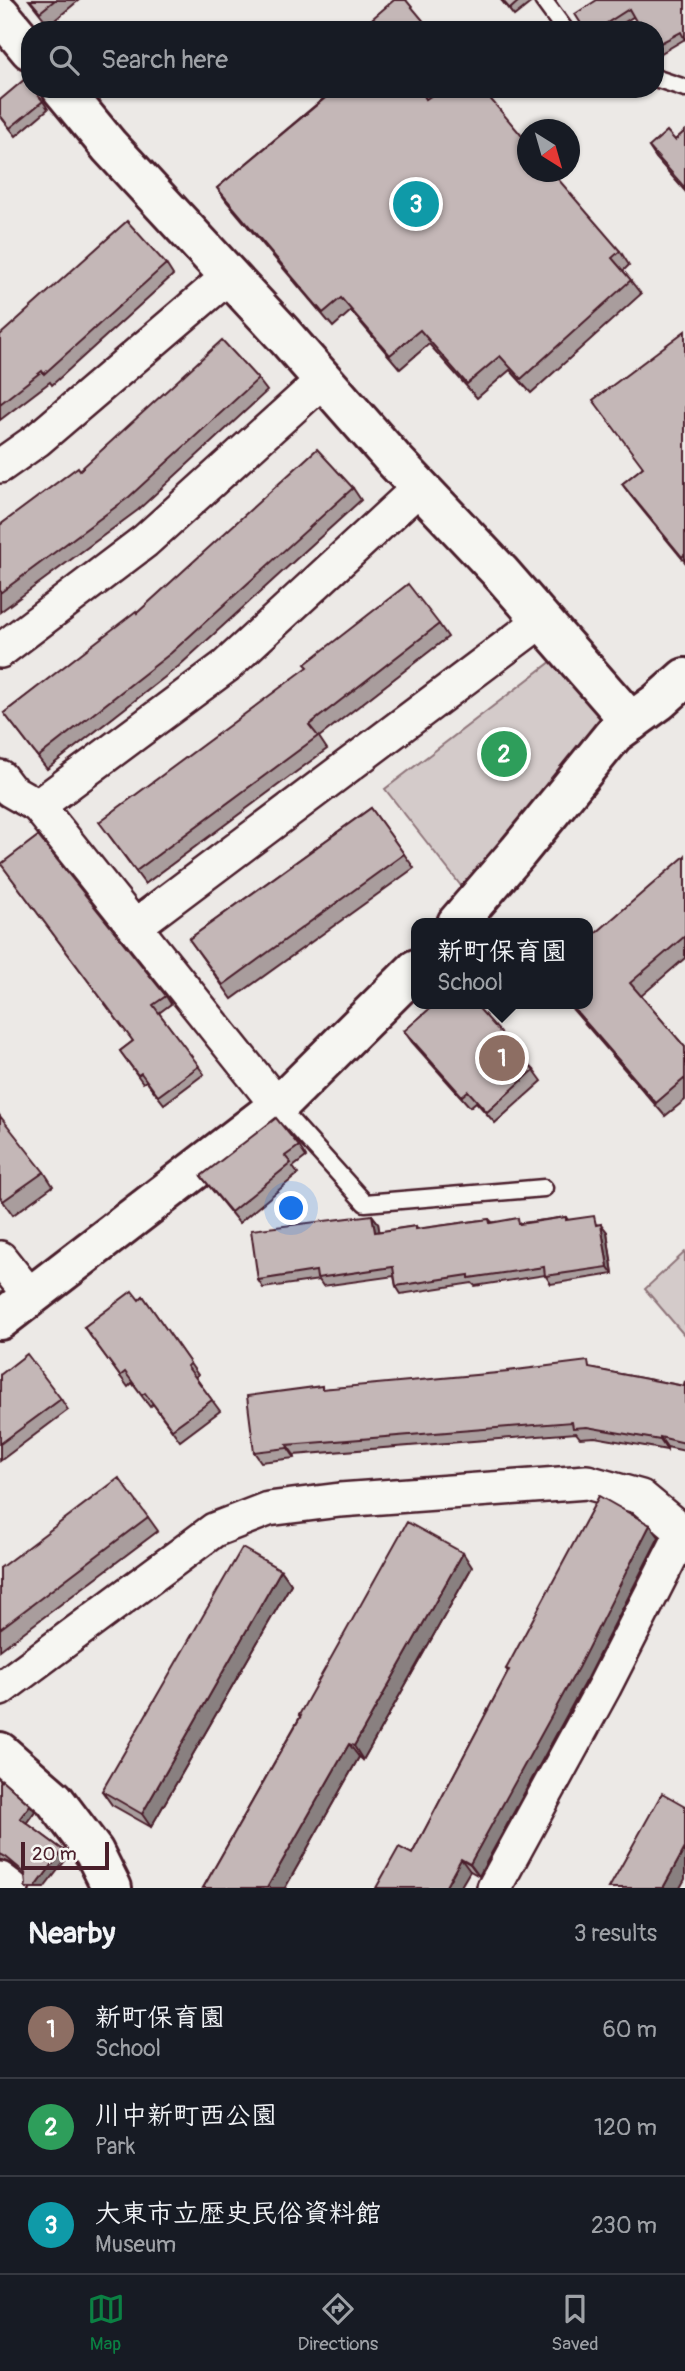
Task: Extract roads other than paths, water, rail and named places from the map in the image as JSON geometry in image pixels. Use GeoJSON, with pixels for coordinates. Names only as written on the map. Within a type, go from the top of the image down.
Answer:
{"type":"FeatureCollection","features":[{"type":"Feature","properties":{"kind":"street"},"geometry":{"type":"LineString","coordinates":[[0,14],[21,39]]}},
{"type":"Feature","properties":{"kind":"street"},"geometry":{"type":"LineString","coordinates":[[69,98],[109,146],[500,572],[631,722]]}},
{"type":"Feature","properties":{"kind":"street"},"geometry":{"type":"LineString","coordinates":[[0,466],[37,440],[229,276]]}},
{"type":"Feature","properties":{"kind":"street"},"geometry":{"type":"LineString","coordinates":[[0,651],[145,541],[323,380]]}},
{"type":"Feature","properties":{"kind":"street"},"geometry":{"type":"LineString","coordinates":[[38,806],[226,666],[420,487]]}},
{"type":"Feature","properties":{"kind":"street"},"geometry":{"type":"LineString","coordinates":[[135,926],[542,620]]}},
{"type":"Feature","properties":{"kind":"street"},"geometry":{"type":"LineString","coordinates":[[461,918],[614,734],[685,678]]}},
{"type":"Feature","properties":{"kind":"street"},"geometry":{"type":"LineString","coordinates":[[0,777],[10,790],[38,806],[278,1106]]}},
{"type":"Feature","properties":{"kind":"street"},"geometry":{"type":"LineString","coordinates":[[0,1320],[278,1106],[411,973]]}},
{"type":"Feature","properties":{"kind":"street"},"geometry":{"type":"LineString","coordinates":[[0,1258],[31,1297]]}},
{"type":"Feature","properties":{"kind":"street"},"geometry":{"type":"LineString","coordinates":[[0,1689],[214,1530],[268,1508],[340,1500],[587,1482],[641,1497],[683,1531],[604,1687],[494,1888]]}},
{"type":"Feature","properties":{"kind":"street"},"geometry":{"type":"LineString","coordinates":[[0,1752],[54,1799],[94,1852],[112,1888]]}},
{"type":"Feature","properties":{"kind":"street"},"geometry":{"type":"LineString","coordinates":[[0,1879],[12,1888]]}},
{"type":"Feature","properties":{"kind":"lane"},"geometry":{"type":"LineString","coordinates":[[543,0],[558,21]]}},
{"type":"Feature","properties":{"kind":"lane"},"geometry":{"type":"LineString","coordinates":[[664,81],[685,88]]}},
{"type":"Feature","properties":{"kind":"lane"},"geometry":{"type":"LineString","coordinates":[[278,1106],[365,1203],[544,1188]]}},
{"type":"Feature","properties":{"kind":"place","name":"大東市立歴史民俗資料館"},"geometry":{"type":"Point","coordinates":[416,204]}},
{"type":"Feature","properties":{"kind":"place","name":"川中新町西公園"},"geometry":{"type":"Point","coordinates":[504,754]}},
{"type":"Feature","properties":{"kind":"place","name":"新町保育園"},"geometry":{"type":"Point","coordinates":[502,1058]}}]}
